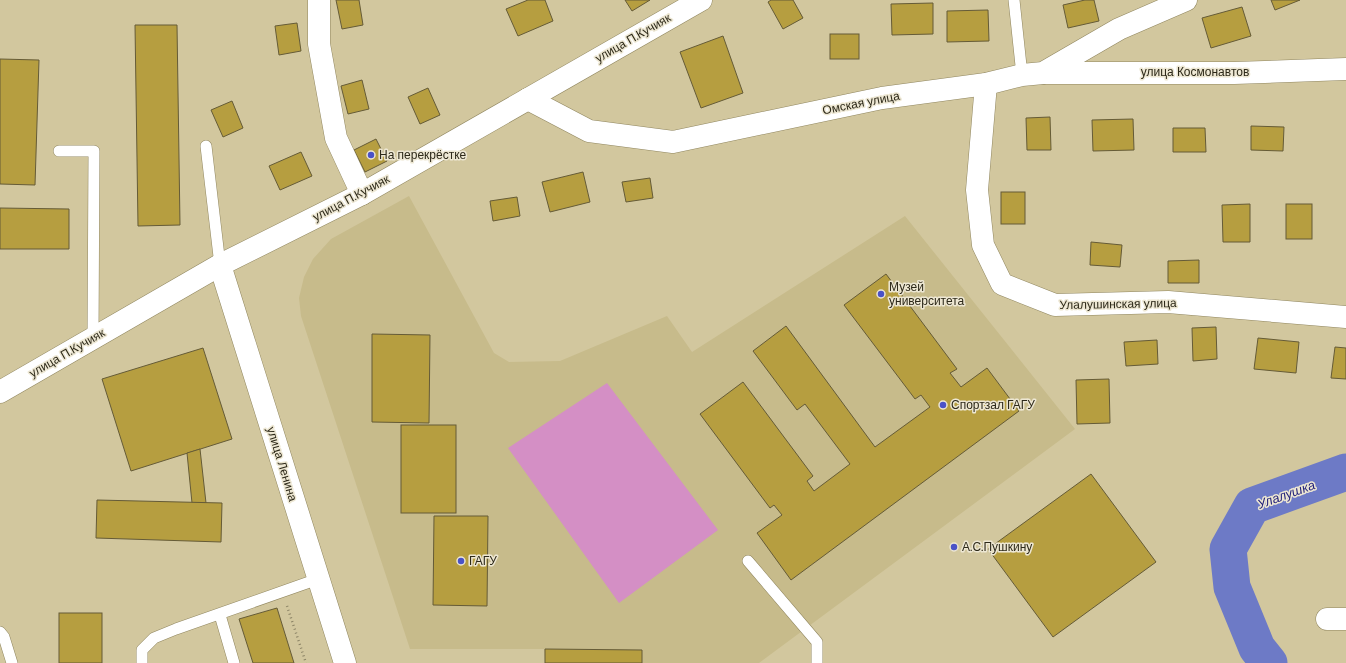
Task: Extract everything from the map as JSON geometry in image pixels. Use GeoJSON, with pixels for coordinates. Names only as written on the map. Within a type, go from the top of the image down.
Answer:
{"type":"FeatureCollection","features":[{"type":"Feature","properties":{"kind":"street"},"geometry":{"type":"LineString","coordinates":[[319,0],[319,44],[336,138],[362,194]]}},
{"type":"Feature","properties":{"kind":"street","name":"улица П.Кучияк"},"geometry":{"type":"LineString","coordinates":[[0,392],[220,265],[362,194],[701,0]]}},
{"type":"Feature","properties":{"kind":"street","name":"Омская улица"},"geometry":{"type":"LineString","coordinates":[[528,99],[589,131],[673,142],[882,98],[986,84],[1022,75],[1043,73],[1119,29],[1186,0]]}},
{"type":"Feature","properties":{"kind":"street","name":"улица Космонавтов"},"geometry":{"type":"LineString","coordinates":[[1043,73],[1234,73],[1346,69]]}},
{"type":"Feature","properties":{"kind":"street","name":"Улалушинская улица"},"geometry":{"type":"LineString","coordinates":[[986,84],[977,190],[983,245],[1002,284],[1055,305],[1168,302],[1346,317]]}},
{"type":"Feature","properties":{"kind":"street","name":"улица Ленина"},"geometry":{"type":"LineString","coordinates":[[220,265],[345,663]]}},
{"type":"Feature","properties":{"kind":"lane"},"geometry":{"type":"LineString","coordinates":[[1014,0],[1022,75]]}},
{"type":"Feature","properties":{"kind":"lane"},"geometry":{"type":"LineString","coordinates":[[206,146],[220,265]]}},
{"type":"Feature","properties":{"kind":"lane"},"geometry":{"type":"LineString","coordinates":[[59,151],[94,151],[93,338]]}},
{"type":"Feature","properties":{"kind":"lane"},"geometry":{"type":"LineString","coordinates":[[748,561],[816,642],[817,663]]}},
{"type":"Feature","properties":{"kind":"lane"},"geometry":{"type":"LineString","coordinates":[[142,663],[142,650],[154,638],[318,579]]}},
{"type":"Feature","properties":{"kind":"lane"},"geometry":{"type":"LineString","coordinates":[[220,615],[234,663]]}},
{"type":"Feature","properties":{"kind":"lane"},"geometry":{"type":"LineString","coordinates":[[0,632],[4,637],[12,663]]}},
{"type":"Feature","properties":{"kind":"path"},"geometry":{"type":"LineString","coordinates":[[282,592],[306,663]]}},
{"type":"Feature","properties":{"kind":"shaded area"},"geometry":{"type":"Polygon","coordinates":[[[409,196],[494,353],[509,362],[560,361],[667,316],[692,352],[905,216],[1075,429],[759,663],[545,663],[544,649],[410,649],[301,316],[299,298],[304,277],[313,259],[331,239],[409,196]]]}},
{"type":"Feature","properties":{"kind":"shaded area"},"geometry":{"type":"Polygon","coordinates":[[[607,383],[718,530],[619,603],[508,448],[607,383]]]}},
{"type":"Feature","properties":{"kind":"building"},"geometry":{"type":"Polygon","coordinates":[[[336,0],[359,0],[363,25],[342,29],[336,0]]]}},
{"type":"Feature","properties":{"kind":"building"},"geometry":{"type":"Polygon","coordinates":[[[528,0],[545,0],[553,21],[518,36],[506,9],[528,0]]]}},
{"type":"Feature","properties":{"kind":"building"},"geometry":{"type":"Polygon","coordinates":[[[625,0],[650,0],[632,11],[625,0]]]}},
{"type":"Feature","properties":{"kind":"building"},"geometry":{"type":"Polygon","coordinates":[[[771,0],[793,0],[803,18],[783,29],[768,2],[771,0]]]}},
{"type":"Feature","properties":{"kind":"building"},"geometry":{"type":"Polygon","coordinates":[[[1085,0],[1094,0],[1099,21],[1068,28],[1063,5],[1085,0]]]}},
{"type":"Feature","properties":{"kind":"building"},"geometry":{"type":"Polygon","coordinates":[[[1271,0],[1300,0],[1275,10],[1271,0]]]}},
{"type":"Feature","properties":{"kind":"building"},"geometry":{"type":"Polygon","coordinates":[[[933,3],[933,34],[892,35],[891,4],[933,3]]]}},
{"type":"Feature","properties":{"kind":"building"},"geometry":{"type":"Polygon","coordinates":[[[1242,7],[1251,36],[1211,48],[1202,18],[1242,7]]]}},
{"type":"Feature","properties":{"kind":"building"},"geometry":{"type":"Polygon","coordinates":[[[988,10],[989,41],[947,42],[947,11],[988,10]]]}},
{"type":"Feature","properties":{"kind":"building"},"geometry":{"type":"Polygon","coordinates":[[[297,23],[301,51],[279,55],[275,26],[297,23]]]}},
{"type":"Feature","properties":{"kind":"building"},"geometry":{"type":"Polygon","coordinates":[[[135,25],[177,25],[180,225],[138,226],[135,25]]]}},
{"type":"Feature","properties":{"kind":"building"},"geometry":{"type":"Polygon","coordinates":[[[830,34],[859,34],[859,59],[830,59],[830,34]]]}},
{"type":"Feature","properties":{"kind":"building"},"geometry":{"type":"Polygon","coordinates":[[[723,36],[743,93],[701,108],[680,52],[723,36]]]}},
{"type":"Feature","properties":{"kind":"building"},"geometry":{"type":"Polygon","coordinates":[[[0,59],[39,60],[35,185],[0,184],[0,59]]]}},
{"type":"Feature","properties":{"kind":"building"},"geometry":{"type":"Polygon","coordinates":[[[362,80],[369,109],[348,114],[341,86],[362,80]]]}},
{"type":"Feature","properties":{"kind":"building"},"geometry":{"type":"Polygon","coordinates":[[[428,88],[440,115],[420,124],[408,97],[428,88]]]}},
{"type":"Feature","properties":{"kind":"building"},"geometry":{"type":"Polygon","coordinates":[[[232,101],[243,128],[223,137],[211,110],[232,101]]]}},
{"type":"Feature","properties":{"kind":"building"},"geometry":{"type":"Polygon","coordinates":[[[1050,117],[1051,150],[1027,150],[1026,118],[1050,117]]]}},
{"type":"Feature","properties":{"kind":"building"},"geometry":{"type":"Polygon","coordinates":[[[1133,119],[1134,150],[1093,151],[1092,120],[1133,119]]]}},
{"type":"Feature","properties":{"kind":"building"},"geometry":{"type":"Polygon","coordinates":[[[1251,126],[1284,127],[1283,151],[1251,150],[1251,126]]]}},
{"type":"Feature","properties":{"kind":"building"},"geometry":{"type":"Polygon","coordinates":[[[1173,128],[1205,128],[1206,152],[1173,152],[1173,128]]]}},
{"type":"Feature","properties":{"kind":"building","name":"На перекрёстке"},"geometry":{"type":"Polygon","coordinates":[[[376,139],[387,161],[365,172],[354,150],[376,139]]]}},
{"type":"Feature","properties":{"kind":"building"},"geometry":{"type":"Polygon","coordinates":[[[301,152],[312,176],[280,190],[269,166],[301,152]]]}},
{"type":"Feature","properties":{"kind":"building"},"geometry":{"type":"Polygon","coordinates":[[[583,172],[590,202],[550,212],[542,182],[583,172]]]}},
{"type":"Feature","properties":{"kind":"building"},"geometry":{"type":"Polygon","coordinates":[[[650,178],[653,198],[626,202],[622,182],[650,178]]]}},
{"type":"Feature","properties":{"kind":"building"},"geometry":{"type":"Polygon","coordinates":[[[1001,192],[1025,192],[1025,224],[1001,224],[1001,192]]]}},
{"type":"Feature","properties":{"kind":"building"},"geometry":{"type":"Polygon","coordinates":[[[517,197],[520,216],[493,221],[490,201],[517,197]]]}},
{"type":"Feature","properties":{"kind":"building"},"geometry":{"type":"Polygon","coordinates":[[[1250,204],[1250,242],[1223,242],[1222,205],[1250,204]]]}},
{"type":"Feature","properties":{"kind":"building"},"geometry":{"type":"Polygon","coordinates":[[[1286,204],[1312,204],[1312,239],[1286,239],[1286,204]]]}},
{"type":"Feature","properties":{"kind":"building"},"geometry":{"type":"Polygon","coordinates":[[[0,208],[69,209],[69,249],[0,249],[0,208]]]}},
{"type":"Feature","properties":{"kind":"building"},"geometry":{"type":"Polygon","coordinates":[[[1091,242],[1122,245],[1120,267],[1090,265],[1091,242]]]}},
{"type":"Feature","properties":{"kind":"building"},"geometry":{"type":"Polygon","coordinates":[[[1199,260],[1199,283],[1168,283],[1168,261],[1199,260]]]}},
{"type":"Feature","properties":{"kind":"building"},"geometry":{"type":"Polygon","coordinates":[[[886,274],[957,369],[950,373],[961,387],[987,368],[1019,411],[791,580],[757,533],[782,515],[774,505],[770,508],[700,414],[743,382],[813,476],[807,481],[814,491],[850,464],[805,404],[797,410],[753,351],[786,326],[875,447],[930,407],[921,395],[915,399],[844,305],[886,274]]]}},
{"type":"Feature","properties":{"kind":"building"},"geometry":{"type":"Polygon","coordinates":[[[1216,327],[1217,359],[1193,361],[1192,328],[1216,327]]]}},
{"type":"Feature","properties":{"kind":"building"},"geometry":{"type":"Polygon","coordinates":[[[372,334],[430,335],[429,423],[372,422],[372,334]]]}},
{"type":"Feature","properties":{"kind":"building"},"geometry":{"type":"Polygon","coordinates":[[[1258,338],[1299,342],[1296,373],[1254,369],[1258,338]]]}},
{"type":"Feature","properties":{"kind":"building"},"geometry":{"type":"Polygon","coordinates":[[[1157,340],[1158,364],[1126,366],[1124,342],[1157,340]]]}},
{"type":"Feature","properties":{"kind":"building"},"geometry":{"type":"Polygon","coordinates":[[[1335,347],[1346,348],[1346,379],[1331,378],[1335,347]]]}},
{"type":"Feature","properties":{"kind":"building"},"geometry":{"type":"Polygon","coordinates":[[[203,348],[232,439],[131,471],[102,379],[203,348]]]}},
{"type":"Feature","properties":{"kind":"building"},"geometry":{"type":"Polygon","coordinates":[[[1109,379],[1110,423],[1077,424],[1076,380],[1109,379]]]}},
{"type":"Feature","properties":{"kind":"building"},"geometry":{"type":"Polygon","coordinates":[[[401,425],[456,425],[456,513],[401,513],[401,425]]]}},
{"type":"Feature","properties":{"kind":"building"},"geometry":{"type":"Polygon","coordinates":[[[200,449],[206,503],[192,503],[187,453],[200,449]]]}},
{"type":"Feature","properties":{"kind":"building"},"geometry":{"type":"Polygon","coordinates":[[[1091,474],[1156,562],[1053,637],[988,549],[1091,474]]]}},
{"type":"Feature","properties":{"kind":"building"},"geometry":{"type":"Polygon","coordinates":[[[97,500],[222,503],[221,542],[96,538],[97,500]]]}},
{"type":"Feature","properties":{"kind":"building","name":"ГАГУ"},"geometry":{"type":"Polygon","coordinates":[[[434,516],[488,516],[487,606],[433,605],[434,516]]]}},
{"type":"Feature","properties":{"kind":"building"},"geometry":{"type":"Polygon","coordinates":[[[277,608],[294,663],[253,663],[239,619],[277,608]]]}},
{"type":"Feature","properties":{"kind":"building"},"geometry":{"type":"Polygon","coordinates":[[[59,613],[102,613],[102,663],[59,663],[59,613]]]}},
{"type":"Feature","properties":{"kind":"building"},"geometry":{"type":"Polygon","coordinates":[[[545,649],[642,650],[642,663],[545,663],[545,649]]]}},
{"type":"Feature","properties":{"kind":"waterway","name":"Улалушка"},"geometry":{"type":"LineString","coordinates":[[1269,663],[1257,648],[1232,587],[1228,549],[1252,506],[1346,472]]}},
{"type":"Feature","properties":{"kind":"place","name":"На перекрёстке"},"geometry":{"type":"Point","coordinates":[371,155]}},
{"type":"Feature","properties":{"kind":"place","name":"Музей университета"},"geometry":{"type":"Point","coordinates":[881,294]}},
{"type":"Feature","properties":{"kind":"place","name":"Спортзал ГАГУ"},"geometry":{"type":"Point","coordinates":[943,405]}},
{"type":"Feature","properties":{"kind":"place","name":"А.С.Пушкину"},"geometry":{"type":"Point","coordinates":[954,547]}},
{"type":"Feature","properties":{"kind":"place","name":"ГАГУ"},"geometry":{"type":"Point","coordinates":[461,561]}}]}
